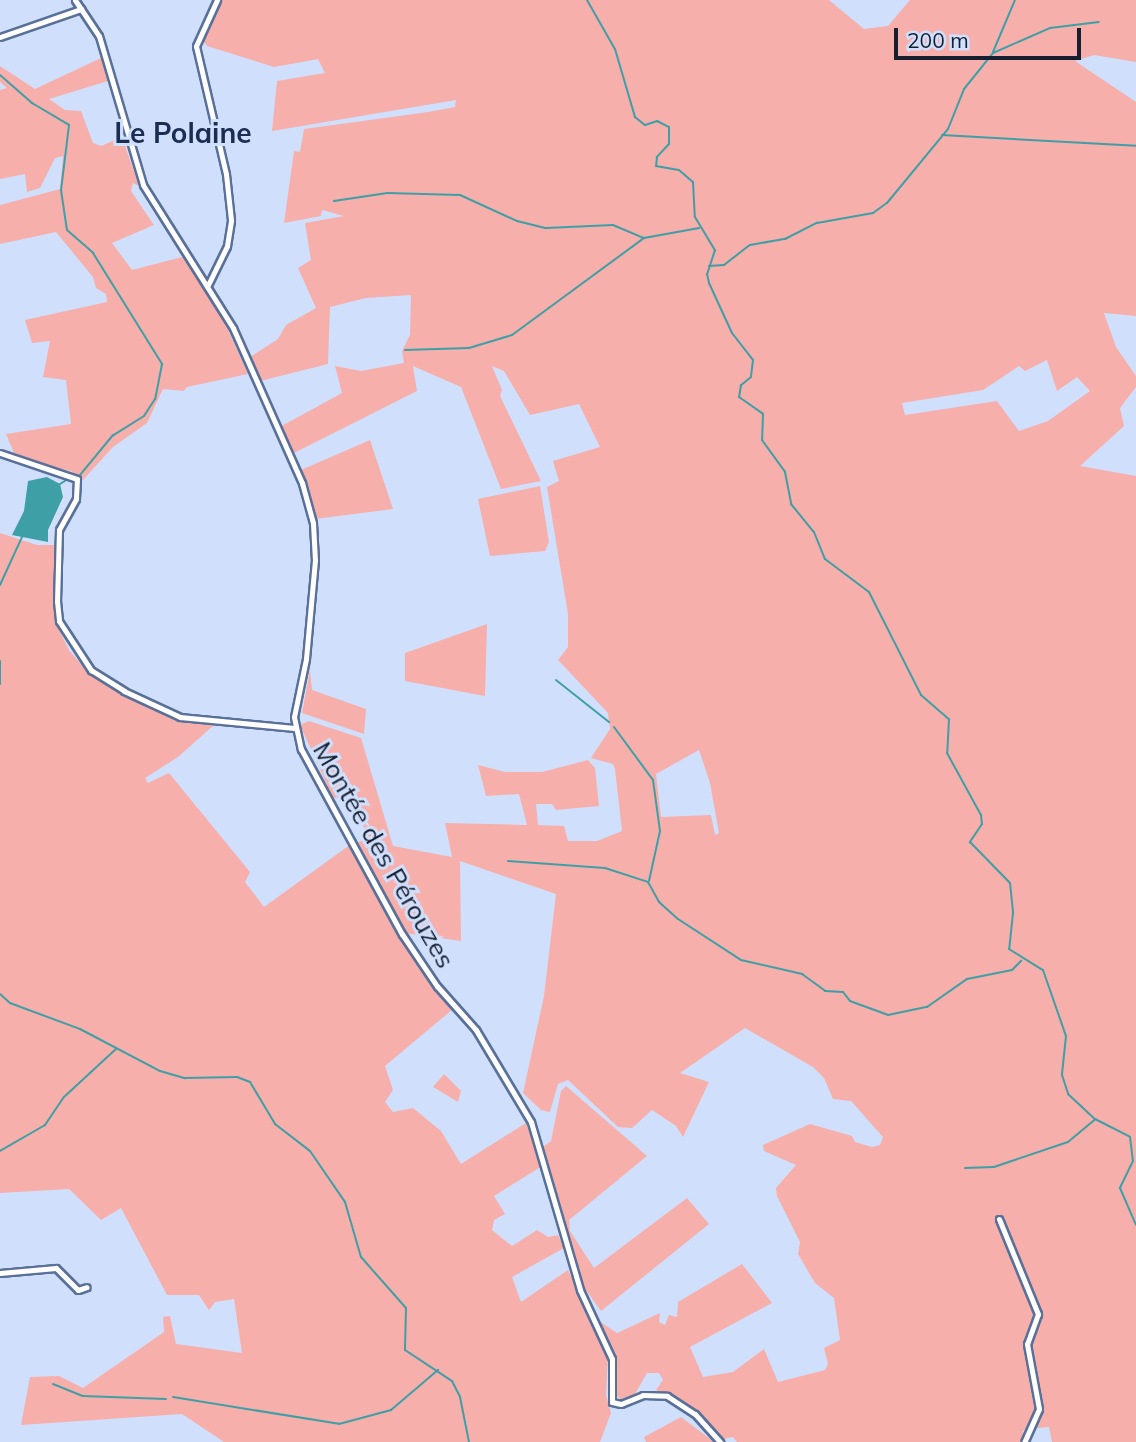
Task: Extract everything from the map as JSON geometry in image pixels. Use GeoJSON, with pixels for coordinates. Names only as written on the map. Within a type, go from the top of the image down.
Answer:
{"type":"FeatureCollection","features":[{"type":"Feature","properties":{"kind":"street","name":"Montée des Pérouzes"},"geometry":{"type":"LineString","coordinates":[[75,0],[103,49],[143,185],[233,328],[292,460],[313,523],[314,584],[294,728],[309,766],[402,934],[437,986],[476,1030],[531,1122],[580,1290],[612,1359],[612,1402],[621,1404],[643,1395],[667,1396],[695,1414],[720,1442]]}},
{"type":"Feature","properties":{"kind":"street"},"geometry":{"type":"LineString","coordinates":[[208,285],[227,246],[230,220],[226,174],[196,50],[217,0]]}},
{"type":"Feature","properties":{"kind":"street"},"geometry":{"type":"LineString","coordinates":[[0,37],[81,9]]}},
{"type":"Feature","properties":{"kind":"street"},"geometry":{"type":"LineString","coordinates":[[0,453],[76,479],[76,499],[58,530],[57,601],[63,630],[91,670],[124,691],[180,717],[294,728]]}},
{"type":"Feature","properties":{"kind":"street"},"geometry":{"type":"LineString","coordinates":[[999,1219],[1038,1314],[1027,1344],[1040,1409],[1024,1442]]}},
{"type":"Feature","properties":{"kind":"street"},"geometry":{"type":"LineString","coordinates":[[0,1273],[56,1268],[78,1290],[87,1287]]}},
{"type":"Feature","properties":{"kind":"shaded area"},"geometry":{"type":"Polygon","coordinates":[[[220,0],[829,0],[864,29],[888,26],[910,0],[1136,0],[1136,62],[1094,55],[1075,61],[1136,102],[1136,316],[1104,313],[1116,347],[1136,376],[1136,387],[1120,408],[1124,426],[1080,466],[1136,476],[1136,1442],[1052,1442],[1049,1427],[1036,1428],[1034,1421],[1023,1431],[1022,1442],[737,1442],[733,1437],[723,1439],[685,1402],[656,1390],[663,1380],[659,1373],[647,1373],[635,1394],[622,1400],[617,1396],[614,1353],[599,1321],[617,1333],[660,1313],[659,1322],[665,1325],[669,1315],[677,1317],[678,1302],[742,1264],[772,1303],[690,1347],[703,1377],[733,1372],[764,1349],[778,1382],[825,1370],[828,1364],[824,1348],[840,1340],[834,1298],[815,1283],[798,1254],[800,1242],[777,1196],[776,1188],[796,1165],[764,1151],[763,1145],[810,1124],[852,1136],[855,1142],[872,1147],[880,1145],[883,1137],[851,1101],[833,1099],[824,1078],[813,1067],[745,1028],[680,1073],[709,1082],[683,1137],[676,1126],[652,1110],[632,1128],[618,1127],[568,1080],[558,1084],[550,1112],[541,1110],[523,1093],[544,996],[556,894],[460,861],[461,941],[405,933],[358,842],[367,840],[356,795],[333,798],[300,725],[309,721],[361,738],[393,846],[452,857],[445,823],[527,825],[519,794],[486,796],[478,765],[505,772],[542,772],[588,760],[595,768],[599,806],[556,810],[552,804],[536,804],[538,825],[564,826],[568,841],[597,841],[622,831],[613,764],[591,758],[610,729],[608,713],[558,660],[568,647],[568,614],[547,487],[559,481],[553,461],[600,447],[579,404],[530,415],[504,371],[492,366],[502,390],[500,396],[541,481],[501,489],[461,387],[413,366],[417,391],[292,454],[278,428],[342,393],[335,366],[361,371],[404,363],[402,351],[410,335],[411,295],[366,298],[330,307],[328,364],[260,381],[250,357],[278,339],[286,325],[316,308],[298,268],[311,260],[305,223],[344,216],[322,210],[321,216],[284,223],[294,151],[300,152],[304,129],[455,107],[456,100],[272,131],[277,81],[325,73],[318,59],[274,67],[207,46],[200,38],[217,15],[220,0]],[[1047,360],[1025,371],[1019,366],[983,390],[902,403],[905,415],[997,401],[1019,431],[1048,421],[1090,391],[1077,377],[1057,391],[1047,360]],[[699,750],[656,774],[661,817],[711,815],[715,835],[719,833],[710,783],[699,750]]]}},
{"type":"Feature","properties":{"kind":"shaded area"},"geometry":{"type":"Polygon","coordinates":[[[101,58],[108,81],[49,99],[65,110],[81,111],[93,143],[101,146],[122,137],[139,186],[133,183],[131,191],[154,225],[112,243],[132,270],[186,256],[215,301],[248,374],[187,387],[184,391],[163,389],[147,423],[113,447],[82,481],[71,471],[30,462],[14,453],[6,434],[71,424],[66,380],[43,377],[50,341],[32,343],[25,320],[107,302],[106,294],[96,288],[93,277],[56,232],[0,244],[0,205],[60,189],[63,156],[55,158],[40,188],[27,192],[25,174],[0,179],[0,90],[7,88],[0,82],[0,66],[35,89],[101,58]]]}},
{"type":"Feature","properties":{"kind":"shaded area"},"geometry":{"type":"Polygon","coordinates":[[[370,440],[393,509],[315,519],[301,470],[370,440]]]}},
{"type":"Feature","properties":{"kind":"shaded area"},"geometry":{"type":"Polygon","coordinates":[[[47,477],[60,484],[63,497],[48,530],[48,542],[12,535],[24,511],[28,481],[47,477]]]}},
{"type":"Feature","properties":{"kind":"shaded area"},"geometry":{"type":"Polygon","coordinates":[[[540,486],[549,542],[545,551],[490,556],[478,499],[540,486]]]}},
{"type":"Feature","properties":{"kind":"shaded area"},"geometry":{"type":"Polygon","coordinates":[[[0,533],[37,545],[54,545],[55,622],[69,650],[90,675],[172,718],[214,725],[178,757],[145,778],[148,783],[169,773],[250,872],[245,882],[264,907],[351,844],[394,928],[434,989],[453,1009],[385,1066],[393,1090],[385,1102],[393,1112],[413,1108],[441,1131],[461,1164],[526,1123],[542,1166],[494,1196],[505,1214],[494,1220],[492,1230],[512,1246],[537,1230],[548,1237],[558,1235],[564,1248],[512,1277],[521,1302],[568,1270],[608,1356],[606,1395],[611,1413],[600,1442],[224,1442],[182,1414],[21,1425],[30,1377],[59,1376],[83,1388],[164,1332],[163,1317],[170,1316],[176,1344],[242,1353],[234,1299],[215,1302],[209,1310],[199,1295],[167,1295],[121,1208],[101,1220],[69,1189],[0,1193],[0,533]]]}},
{"type":"Feature","properties":{"kind":"shaded area"},"geometry":{"type":"Polygon","coordinates":[[[487,624],[485,696],[405,681],[405,653],[487,624]]]}},
{"type":"Feature","properties":{"kind":"shaded area"},"geometry":{"type":"Polygon","coordinates":[[[310,670],[312,690],[366,709],[364,734],[302,713],[310,670]]]}},
{"type":"Feature","properties":{"kind":"shaded area"},"geometry":{"type":"Polygon","coordinates":[[[444,1074],[461,1091],[458,1102],[433,1087],[444,1074]]]}},
{"type":"Feature","properties":{"kind":"shaded area"},"geometry":{"type":"Polygon","coordinates":[[[566,1086],[647,1156],[569,1220],[570,1231],[594,1268],[687,1198],[709,1224],[601,1311],[581,1283],[543,1147],[551,1141],[561,1091],[566,1086]]]}},
{"type":"Feature","properties":{"kind":"shaded area"},"geometry":{"type":"Polygon","coordinates":[[[681,1417],[714,1442],[646,1442],[644,1437],[681,1417]]]}},
{"type":"Feature","properties":{"kind":"waterway"},"geometry":{"type":"LineString","coordinates":[[587,0],[615,49],[635,117],[645,125],[657,121],[669,127],[669,144],[657,157],[656,166],[679,170],[693,182],[695,217],[715,250],[707,274],[709,283],[732,333],[753,360],[751,377],[741,385],[739,397],[763,414],[762,440],[785,472],[791,504],[814,532],[825,559],[869,592],[921,695],[949,719],[947,753],[981,815],[982,824],[970,842],[1010,883],[1013,913],[1009,949],[1043,970],[1066,1036],[1062,1075],[1068,1094],[1095,1119],[1130,1137],[1133,1161],[1120,1188],[1136,1225]]}},
{"type":"Feature","properties":{"kind":"waterway"},"geometry":{"type":"LineString","coordinates":[[993,52],[1015,0]]}},
{"type":"Feature","properties":{"kind":"waterway"},"geometry":{"type":"LineString","coordinates":[[709,266],[724,265],[750,245],[785,239],[817,223],[873,213],[887,203],[948,129],[964,89],[993,53],[1050,28],[1099,22]]}},
{"type":"Feature","properties":{"kind":"waterway"},"geometry":{"type":"LineString","coordinates":[[0,75],[32,103],[69,125],[61,190],[67,230],[93,253],[162,364],[155,399],[144,416],[113,435],[80,475]]}},
{"type":"Feature","properties":{"kind":"waterway"},"geometry":{"type":"LineString","coordinates":[[942,135],[1136,146]]}},
{"type":"Feature","properties":{"kind":"waterway"},"geometry":{"type":"LineString","coordinates":[[334,201],[387,193],[460,195],[517,221],[546,228],[613,225],[643,238]]}},
{"type":"Feature","properties":{"kind":"waterway"},"geometry":{"type":"LineString","coordinates":[[405,350],[469,348],[512,335],[644,238],[699,228]]}},
{"type":"Feature","properties":{"kind":"waterway"},"geometry":{"type":"LineString","coordinates":[[60,484],[68,479]]}},
{"type":"Feature","properties":{"kind":"waterway"},"geometry":{"type":"LineString","coordinates":[[0,585],[22,537]]}},
{"type":"Feature","properties":{"kind":"waterway"},"geometry":{"type":"LineString","coordinates":[[0,661],[0,684]]}},
{"type":"Feature","properties":{"kind":"waterway"},"geometry":{"type":"LineString","coordinates":[[556,680],[609,722]]}},
{"type":"Feature","properties":{"kind":"waterway"},"geometry":{"type":"LineString","coordinates":[[614,727],[653,780],[660,831],[649,881]]}},
{"type":"Feature","properties":{"kind":"waterway"},"geometry":{"type":"LineString","coordinates":[[508,861],[605,868],[648,882],[659,902],[678,919],[741,960],[802,974],[825,991],[843,992],[850,1001],[888,1015],[927,1007],[967,979],[1012,970],[1021,961]]}},
{"type":"Feature","properties":{"kind":"waterway"},"geometry":{"type":"LineString","coordinates":[[0,994],[10,1003],[80,1029],[160,1071],[185,1078],[237,1077],[250,1082],[275,1124],[310,1151],[345,1202],[361,1257],[406,1308],[405,1350],[452,1381],[460,1397],[469,1442]]}},
{"type":"Feature","properties":{"kind":"waterway"},"geometry":{"type":"LineString","coordinates":[[0,1151],[45,1125],[64,1097],[116,1049]]}},
{"type":"Feature","properties":{"kind":"waterway"},"geometry":{"type":"LineString","coordinates":[[965,1168],[994,1167],[1068,1142],[1094,1120]]}},
{"type":"Feature","properties":{"kind":"waterway"},"geometry":{"type":"LineString","coordinates":[[173,1397],[339,1424],[391,1410],[438,1370]]}},
{"type":"Feature","properties":{"kind":"waterway"},"geometry":{"type":"LineString","coordinates":[[53,1384],[83,1396],[166,1399]]}},
{"type":"Feature","properties":{"kind":"district","name":"Le Polaine"},"geometry":{"type":"Point","coordinates":[183,133]}}]}
